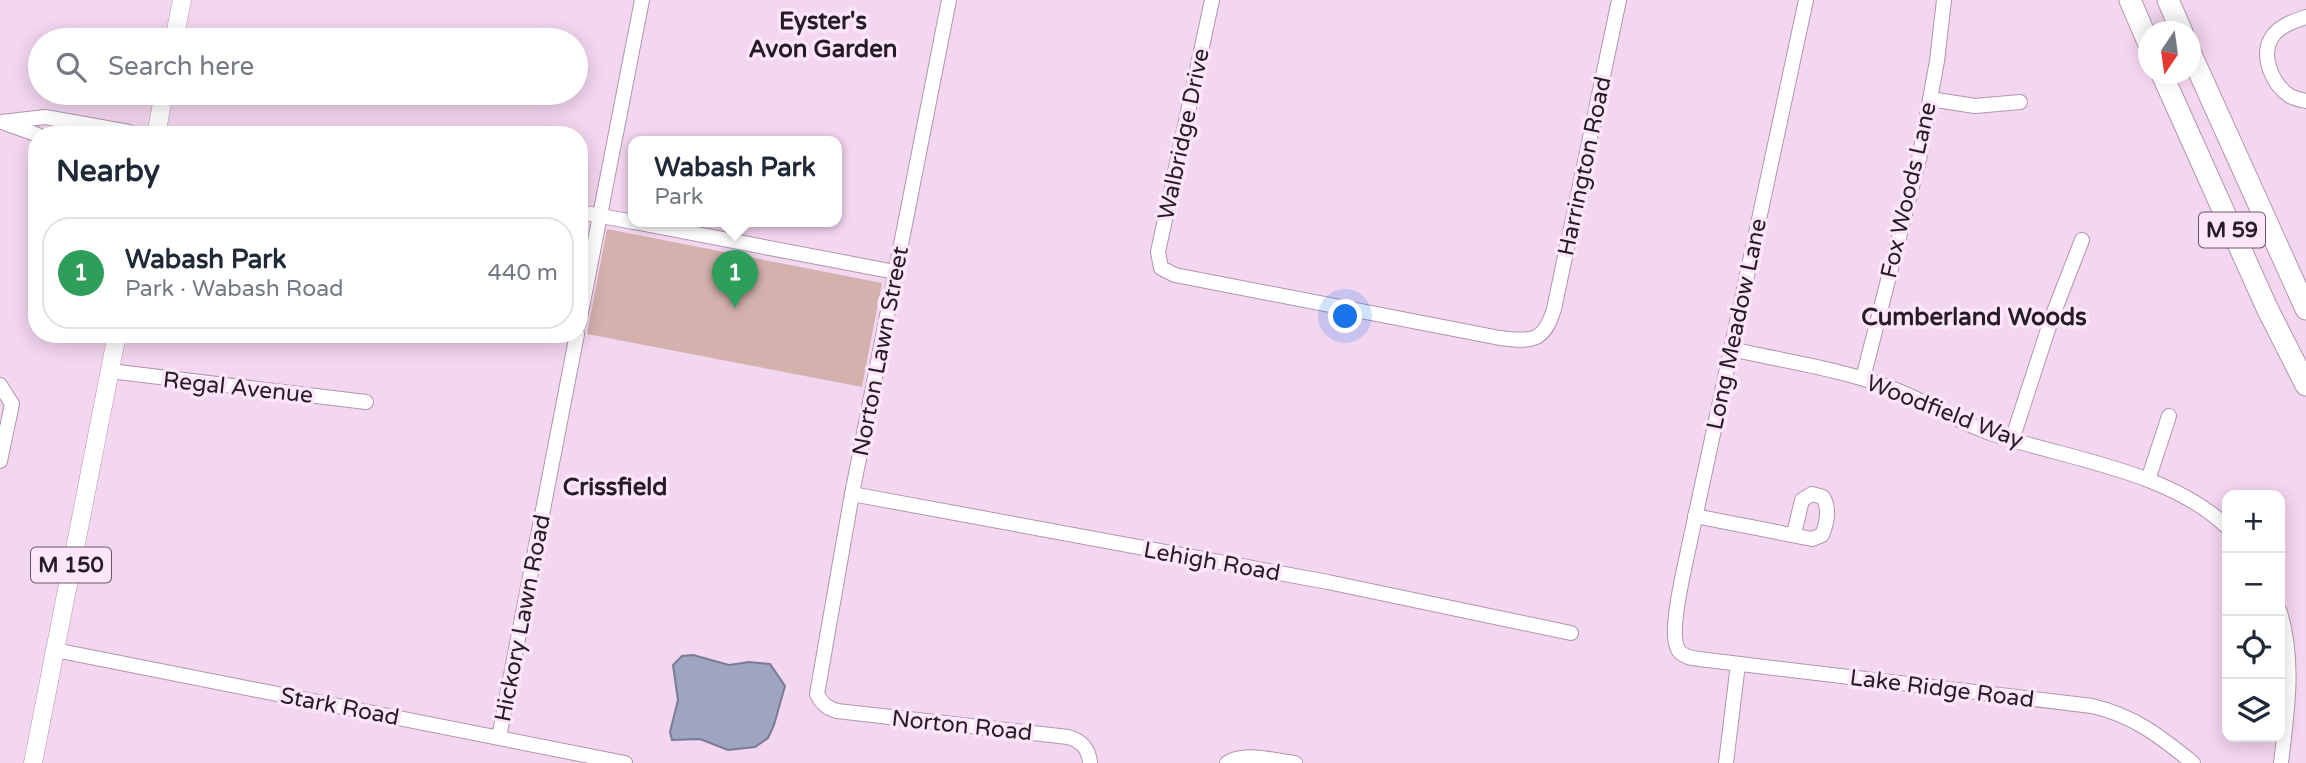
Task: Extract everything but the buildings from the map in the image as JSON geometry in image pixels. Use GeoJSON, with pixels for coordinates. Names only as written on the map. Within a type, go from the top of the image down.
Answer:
{"type":"FeatureCollection","features":[{"type":"Feature","properties":{"kind":"highway"},"geometry":{"type":"LineString","coordinates":[[2130,0],[2139,21]]}},
{"type":"Feature","properties":{"kind":"highway"},"geometry":{"type":"LineString","coordinates":[[2168,0],[2177,21]]}},
{"type":"Feature","properties":{"kind":"highway","name":"M 59"},"geometry":{"type":"LineString","coordinates":[[2201,75],[2306,309]]}},
{"type":"Feature","properties":{"kind":"highway","name":"M 59"},"geometry":{"type":"LineString","coordinates":[[2166,84],[2267,308],[2306,385]]}},
{"type":"Feature","properties":{"kind":"main road"},"geometry":{"type":"LineString","coordinates":[[176,28],[182,0]]}},
{"type":"Feature","properties":{"kind":"main road"},"geometry":{"type":"LineString","coordinates":[[158,126],[162,105]]}},
{"type":"Feature","properties":{"kind":"main road","name":"M 150"},"geometry":{"type":"LineString","coordinates":[[33,763],[115,343]]}},
{"type":"Feature","properties":{"kind":"street"},"geometry":{"type":"LineString","coordinates":[[588,277],[642,0]]}},
{"type":"Feature","properties":{"kind":"street","name":"Norton Lawn Street"},"geometry":{"type":"LineString","coordinates":[[821,701],[817,687],[852,494],[949,0]]}},
{"type":"Feature","properties":{"kind":"street","name":"Walbridge Drive"},"geometry":{"type":"LineString","coordinates":[[1212,0],[1158,252],[1161,268],[1175,275],[1500,338],[1532,340],[1545,331]]}},
{"type":"Feature","properties":{"kind":"street","name":"Harrington Road"},"geometry":{"type":"LineString","coordinates":[[1545,331],[1554,309],[1619,0]]}},
{"type":"Feature","properties":{"kind":"street","name":"Long Meadow Lane"},"geometry":{"type":"LineString","coordinates":[[1678,650],[1674,639],[1679,594],[1806,0]]}},
{"type":"Feature","properties":{"kind":"street","name":"Fox Woods Lane"},"geometry":{"type":"LineString","coordinates":[[1863,378],[1911,191],[1930,99],[1944,0]]}},
{"type":"Feature","properties":{"kind":"street"},"geometry":{"type":"LineString","coordinates":[[2306,17],[2281,28],[2273,36],[2267,51],[2268,64],[2275,81],[2290,96],[2306,102]]}},
{"type":"Feature","properties":{"kind":"street"},"geometry":{"type":"LineString","coordinates":[[1930,99],[1975,106],[2020,102]]}},
{"type":"Feature","properties":{"kind":"street"},"geometry":{"type":"LineString","coordinates":[[1,122],[45,117],[95,126]]}},
{"type":"Feature","properties":{"kind":"street"},"geometry":{"type":"LineString","coordinates":[[1,122],[28,131]]}},
{"type":"Feature","properties":{"kind":"street"},"geometry":{"type":"LineString","coordinates":[[588,214],[628,221]]}},
{"type":"Feature","properties":{"kind":"street"},"geometry":{"type":"LineString","coordinates":[[660,227],[895,272]]}},
{"type":"Feature","properties":{"kind":"street"},"geometry":{"type":"LineString","coordinates":[[2012,440],[2052,317],[2082,240]]}},
{"type":"Feature","properties":{"kind":"street","name":"Hickory Lawn Road"},"geometry":{"type":"LineString","coordinates":[[499,737],[575,343]]}},
{"type":"Feature","properties":{"kind":"street","name":"Woodfield Way"},"geometry":{"type":"LineString","coordinates":[[1731,349],[1863,378],[1922,401],[1970,425],[2148,480],[2200,505],[2222,523]]}},
{"type":"Feature","properties":{"kind":"street","name":"Regal Avenue"},"geometry":{"type":"LineString","coordinates":[[110,371],[366,402]]}},
{"type":"Feature","properties":{"kind":"street"},"geometry":{"type":"LineString","coordinates":[[0,386],[12,404],[0,461]]}},
{"type":"Feature","properties":{"kind":"street"},"geometry":{"type":"LineString","coordinates":[[2148,480],[2169,416]]}},
{"type":"Feature","properties":{"kind":"street","name":"Lehigh Road"},"geometry":{"type":"LineString","coordinates":[[852,494],[1324,582],[1571,633]]}},
{"type":"Feature","properties":{"kind":"street"},"geometry":{"type":"LineString","coordinates":[[1695,516],[1794,534]]}},
{"type":"Feature","properties":{"kind":"street"},"geometry":{"type":"LineString","coordinates":[[2281,616],[2290,669],[2281,763]]}},
{"type":"Feature","properties":{"kind":"street","name":"Stark Road"},"geometry":{"type":"LineString","coordinates":[[55,650],[625,763]]}},
{"type":"Feature","properties":{"kind":"street","name":"Lake Ridge Road"},"geometry":{"type":"LineString","coordinates":[[1678,650],[1689,657],[1738,664],[2111,710],[2156,733],[2193,763]]}},
{"type":"Feature","properties":{"kind":"street"},"geometry":{"type":"LineString","coordinates":[[1726,763],[1738,664]]}},
{"type":"Feature","properties":{"kind":"street","name":"Norton Road"},"geometry":{"type":"LineString","coordinates":[[821,701],[838,711],[1068,737],[1084,746],[1090,763]]}},
{"type":"Feature","properties":{"kind":"street"},"geometry":{"type":"LineString","coordinates":[[1227,763],[1246,757],[1295,763]]}},
{"type":"Feature","properties":{"kind":"shaded area"},"geometry":{"type":"Polygon","coordinates":[[[607,229],[882,283],[862,387],[588,334],[607,229]]]}},
{"type":"Feature","properties":{"kind":"water"},"geometry":{"type":"Polygon","coordinates":[[[693,655],[729,665],[749,662],[770,664],[785,686],[768,738],[755,747],[728,750],[700,739],[672,740],[670,732],[678,700],[673,665],[682,656],[693,655]]]}},
{"type":"Feature","properties":{"kind":"place","name":"Wabash Park"},"geometry":{"type":"Point","coordinates":[735,308]}},
{"type":"Feature","properties":{"kind":"district","name":"Eyster's Avon Garden"},"geometry":{"type":"Point","coordinates":[823,35]}},
{"type":"Feature","properties":{"kind":"district","name":"Cumberland Woods"},"geometry":{"type":"Point","coordinates":[1974,317]}},
{"type":"Feature","properties":{"kind":"district","name":"Crissfield"},"geometry":{"type":"Point","coordinates":[615,487]}}]}
